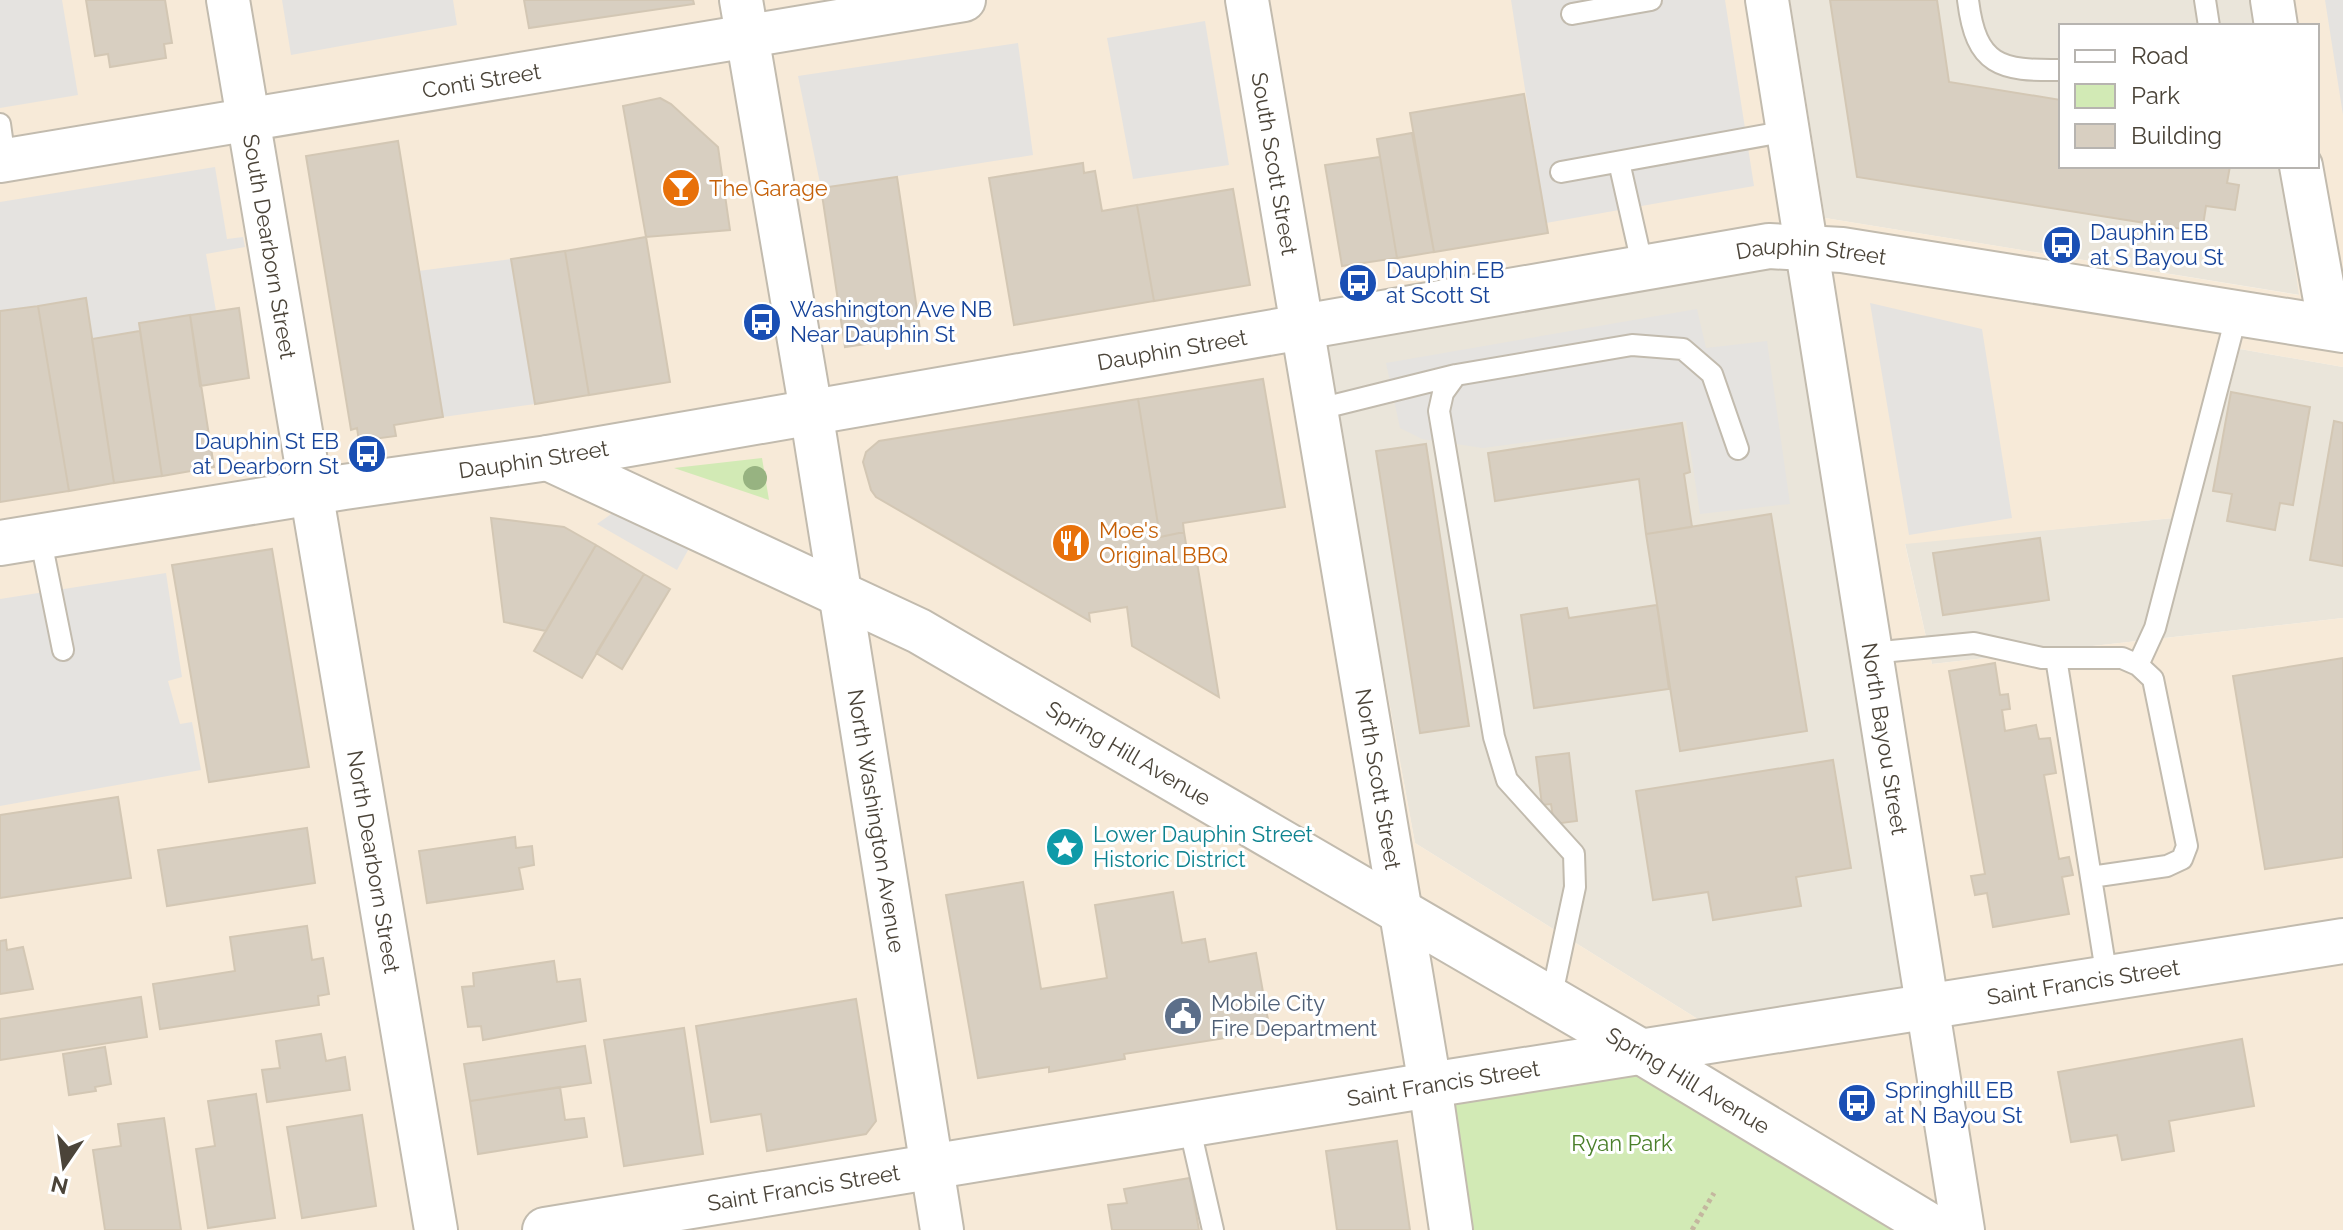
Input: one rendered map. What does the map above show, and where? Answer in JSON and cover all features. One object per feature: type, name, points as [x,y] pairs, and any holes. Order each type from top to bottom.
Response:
[{"type":"street","name":"South Dearborn Street","points":[[228,0],[311,492]]},
{"type":"street","name":"Conti Street","points":[[2,148],[247,119],[744,18],[964,0]]},
{"type":"street","name":"South Scott Street","points":[[1247,0],[1301,327]]},
{"type":"street","name":"North Bayou Street","points":[[1767,0],[1963,1230]]},
{"type":"street","points":[[2272,0],[2276,24]]},
{"type":"street","name":"North Washington Avenue","points":[[744,18],[811,411],[942,1230]]},
{"type":"street","points":[[2301,168],[2337,329]]},
{"type":"street","name":"Dauphin Street","points":[[20,539],[548,458],[1769,246],[1808,247],[2337,329]]},
{"type":"street","name":"North Scott Street","points":[[1301,327],[1430,1085],[1451,1230]]},
{"type":"street","name":"Spring Hill Avenue","points":[[548,458],[919,631],[1640,1051],[1937,1230]]},
{"type":"street","name":"North Dearborn Street","points":[[311,492],[436,1230]]},
{"type":"street","name":"Saint Francis Street","points":[[545,1230],[1640,1051],[2343,941]]},
{"type":"lane","points":[[1572,14],[1651,0]]},
{"type":"lane","points":[[1968,0],[1981,52],[2001,66],[2020,71],[2059,70]]},
{"type":"lane","points":[[2205,0],[2209,24]]},
{"type":"lane","points":[[1561,172],[1788,131]]},
{"type":"lane","points":[[1619,162],[1643,268]]},
{"type":"lane","points":[[2138,665],[2155,628],[2237,313]]},
{"type":"lane","points":[[1315,410],[1456,375],[1632,345],[1683,349],[1712,374],[1738,449]]},
{"type":"lane","points":[[1456,375],[1443,393],[1439,411],[1494,737],[1507,780],[1574,854],[1575,887],[1551,999]]},
{"type":"lane","points":[[20,539],[63,650]]},
{"type":"lane","points":[[1871,653],[1974,643],[2056,658],[2122,658],[2138,665],[2153,679],[2187,846],[2182,859],[2167,866],[2091,877]]},
{"type":"lane","points":[[2056,658],[2107,978]]},
{"type":"lane","points":[[1189,1125],[1213,1230]]},
{"type":"path","points":[[1692,1230],[1714,1193]]},
{"type":"shaded area","points":[[0,0],[1790,0],[1825,218],[2299,295],[2280,168],[2319,168],[2319,24],[2259,24],[2255,0],[2343,0],[2343,367],[2240,349],[2195,516],[1905,544],[1932,664],[2343,618],[2343,1230],[0,1230]],"holes":[[[1792,265],[1905,989],[1701,1021],[1415,843],[1324,345]]]},
{"type":"shaded area","points":[[0,0],[62,0],[78,95],[0,108]]},
{"type":"shaded area","points":[[282,0],[453,0],[457,25],[291,55]]},
{"type":"shaded area","points":[[1511,0],[1725,0],[1754,186],[1546,223]]},
{"type":"shaded area","points":[[1790,0],[2255,0],[2259,24],[2059,24],[2059,168],[2280,168],[2300,295],[1825,218]]},
{"type":"shaded area","points":[[2325,0],[2343,0],[2343,115]]},
{"type":"shaded area","points":[[1205,21],[1229,165],[1133,179],[1107,38]]},
{"type":"shaded area","points":[[1018,43],[1033,155],[821,188],[798,76]]},
{"type":"shaded area","points":[[215,167],[227,239],[243,237],[245,247],[206,254],[216,311],[139,323],[140,331],[92,339],[86,299],[0,311],[0,202]]},
{"type":"shaded area","points":[[511,259],[535,404],[443,417],[418,271]]},
{"type":"shaded area","points":[[1793,264],[1905,989],[1701,1021],[1415,843],[1323,345]]},
{"type":"shaded area","points":[[1870,303],[1982,329],[2012,518],[1909,535]]},
{"type":"shaded area","points":[[1697,309],[1706,348],[1767,341],[1790,504],[1700,514],[1686,421],[1483,448],[1422,439],[1400,428],[1386,363]]},
{"type":"shaded area","points":[[2240,349],[2343,367],[2343,618],[1932,664],[1905,543],[2195,516]]},
{"type":"shaded area","points":[[627,503],[692,543],[677,570],[597,524]]},
{"type":"shaded area","points":[[166,573],[182,677],[168,681],[180,724],[192,722],[201,770],[0,806],[0,599]]},
{"type":"green space","points":[[762,458],[769,500],[674,468]]},
{"type":"green space","name":"Ryan Park","points":[[1640,1051],[1937,1230],[1451,1230],[1430,1085]]},
{"type":"building","points":[[86,0],[165,0],[172,43],[164,44],[166,58],[110,67],[108,54],[95,56]]},
{"type":"building","points":[[524,0],[693,0],[694,4],[529,28]]},
{"type":"building","points":[[1830,0],[1937,0],[1949,82],[2059,100],[2059,168],[2230,168],[2227,183],[2239,185],[2235,210],[2206,206],[2202,232],[1857,177]]},
{"type":"building","points":[[1524,94],[1548,233],[1434,252],[1410,113]]},
{"type":"building","name":"The Garage","points":[[660,98],[671,104],[718,147],[730,230],[646,237],[623,106]]},
{"type":"building","points":[[1412,133],[1434,252],[1397,258],[1377,139]]},
{"type":"building","points":[[398,141],[443,417],[394,425],[396,436],[359,441],[357,428],[351,430],[306,156]]},
{"type":"building","points":[[1380,157],[1397,258],[1342,266],[1325,165]]},
{"type":"building","points":[[1083,163],[1084,173],[1095,171],[1102,211],[1137,205],[1154,301],[1014,325],[989,178]]},
{"type":"building","points":[[897,177],[921,336],[845,347],[821,188]]},
{"type":"building","points":[[1233,189],[1250,285],[1154,301],[1137,205]]},
{"type":"building","points":[[646,237],[670,382],[589,395],[565,251]]},
{"type":"building","points":[[565,251],[589,395],[535,404],[511,259]]},
{"type":"building","points":[[86,298],[114,483],[69,491],[38,306]]},
{"type":"building","points":[[38,306],[69,491],[0,502],[0,311]]},
{"type":"building","points":[[239,308],[249,378],[200,386],[190,315]]},
{"type":"building","points":[[190,315],[214,467],[162,476],[139,323]]},
{"type":"building","points":[[140,331],[162,476],[114,483],[92,339]]},
{"type":"building","points":[[1263,379],[1285,507],[1183,523],[1184,532],[1160,537],[1138,399]]},
{"type":"building","points":[[2231,392],[2310,407],[2293,505],[2280,503],[2275,530],[2227,521],[2232,494],[2213,491]]},
{"type":"building","name":"Moe's Original BBQ","points":[[1138,399],[1160,537],[1184,532],[1187,550],[1195,550],[1219,697],[1132,646],[1127,607],[1089,613],[1090,621],[876,497],[863,462],[866,452],[879,441]]},
{"type":"building","points":[[2334,421],[2343,423],[2343,566],[2310,560]]},
{"type":"building","points":[[1682,423],[1690,472],[1684,474],[1692,527],[1646,534],[1639,479],[1495,501],[1488,453]]},
{"type":"building","points":[[1426,444],[1469,726],[1420,733],[1376,451]]},
{"type":"building","points":[[1771,514],[1807,731],[1680,751],[1646,534]]},
{"type":"building","points":[[491,518],[564,527],[596,545],[546,631],[504,622]]},
{"type":"building","points":[[2040,538],[2049,600],[1943,615],[1933,553]]},
{"type":"building","points":[[596,545],[644,574],[582,678],[534,651]]},
{"type":"building","points":[[272,549],[309,767],[209,782],[172,565]]},
{"type":"building","points":[[644,574],[670,589],[622,669],[596,653]]},
{"type":"building","points":[[1657,605],[1669,689],[1534,708],[1521,615],[1567,608],[1569,618]]},
{"type":"building","points":[[2343,658],[2343,857],[2265,869],[2233,676]]},
{"type":"building","points":[[1995,663],[2000,695],[2008,694],[2010,709],[2002,710],[2005,731],[2036,725],[2039,739],[2050,738],[2056,773],[2044,775],[2059,859],[2069,857],[2073,875],[2062,877],[2069,914],[1993,927],[1987,893],[1975,895],[1971,876],[1985,874],[1949,671]]},
{"type":"building","points":[[1569,753],[1577,821],[1554,824],[1551,804],[1542,805],[1536,757]]},
{"type":"building","points":[[1833,760],[1851,868],[1796,877],[1801,906],[1713,920],[1708,892],[1653,900],[1636,791]]},
{"type":"building","points":[[118,797],[131,878],[0,898],[0,815]]},
{"type":"building","points":[[307,828],[315,883],[167,906],[158,850]]},
{"type":"building","points":[[515,837],[516,848],[532,846],[534,865],[519,868],[523,889],[427,903],[419,851]]},
{"type":"building","points":[[1023,882],[1041,989],[1107,978],[1095,905],[1173,892],[1182,943],[1205,939],[1209,962],[1256,953],[1270,1031],[1124,1054],[1125,1059],[1049,1072],[1049,1067],[978,1078],[946,895]]},
{"type":"building","points":[[307,926],[312,960],[323,958],[329,994],[318,996],[319,1005],[160,1029],[153,984],[235,971],[230,937]]},
{"type":"building","points":[[6,940],[7,950],[23,947],[33,989],[0,994],[0,941]]},
{"type":"building","points":[[554,961],[557,982],[580,979],[586,1021],[483,1040],[481,1026],[468,1027],[462,987],[474,986],[473,973]]},
{"type":"building","points":[[141,997],[147,1037],[0,1060],[0,1019]]},
{"type":"building","points":[[856,999],[876,1121],[866,1134],[767,1151],[761,1114],[711,1122],[696,1026]]},
{"type":"building","points":[[684,1028],[703,1154],[624,1166],[604,1040]]},
{"type":"building","points":[[321,1034],[326,1061],[345,1057],[350,1090],[267,1102],[262,1070],[280,1068],[276,1041]]},
{"type":"building","points":[[2242,1039],[2254,1106],[2169,1121],[2174,1151],[2122,1160],[2117,1135],[2071,1142],[2058,1072]]},
{"type":"building","points":[[585,1046],[591,1083],[470,1101],[464,1064]]},
{"type":"building","points":[[105,1047],[111,1084],[95,1087],[96,1091],[69,1095],[63,1054]]},
{"type":"building","points":[[560,1087],[565,1120],[584,1118],[587,1137],[478,1154],[470,1101]]},
{"type":"building","points":[[256,1094],[275,1218],[208,1228],[196,1149],[215,1146],[208,1101]]},
{"type":"building","points":[[362,1115],[376,1206],[302,1218],[287,1127]]},
{"type":"building","points":[[164,1118],[181,1230],[105,1230],[93,1150],[121,1146],[118,1124]]},
{"type":"building","points":[[1397,1141],[1410,1230],[1337,1230],[1326,1151]]},
{"type":"building","points":[[1190,1178],[1199,1230],[1112,1230],[1108,1205],[1127,1203],[1124,1189]]},
{"type":"place","name":"The Garage","points":[[681,188]]},
{"type":"place","name":"Dauphin EB at S Bayou St","points":[[2062,245]]},
{"type":"place","name":"Dauphin EB at Scott St","points":[[1358,283]]},
{"type":"place","name":"Washington Ave NB Near Dauphin St","points":[[762,322]]},
{"type":"place","name":"Dauphin St EB at Dearborn St","points":[[367,454]]},
{"type":"place","name":"Moe's Original BBQ","points":[[1071,543]]},
{"type":"place","name":"Lower Dauphin Street Historic District","points":[[1065,847]]},
{"type":"place","name":"Mobile City Fire Department","points":[[1183,1016]]},
{"type":"place","name":"Springhill EB at N Bayou St","points":[[1857,1103]]}]
